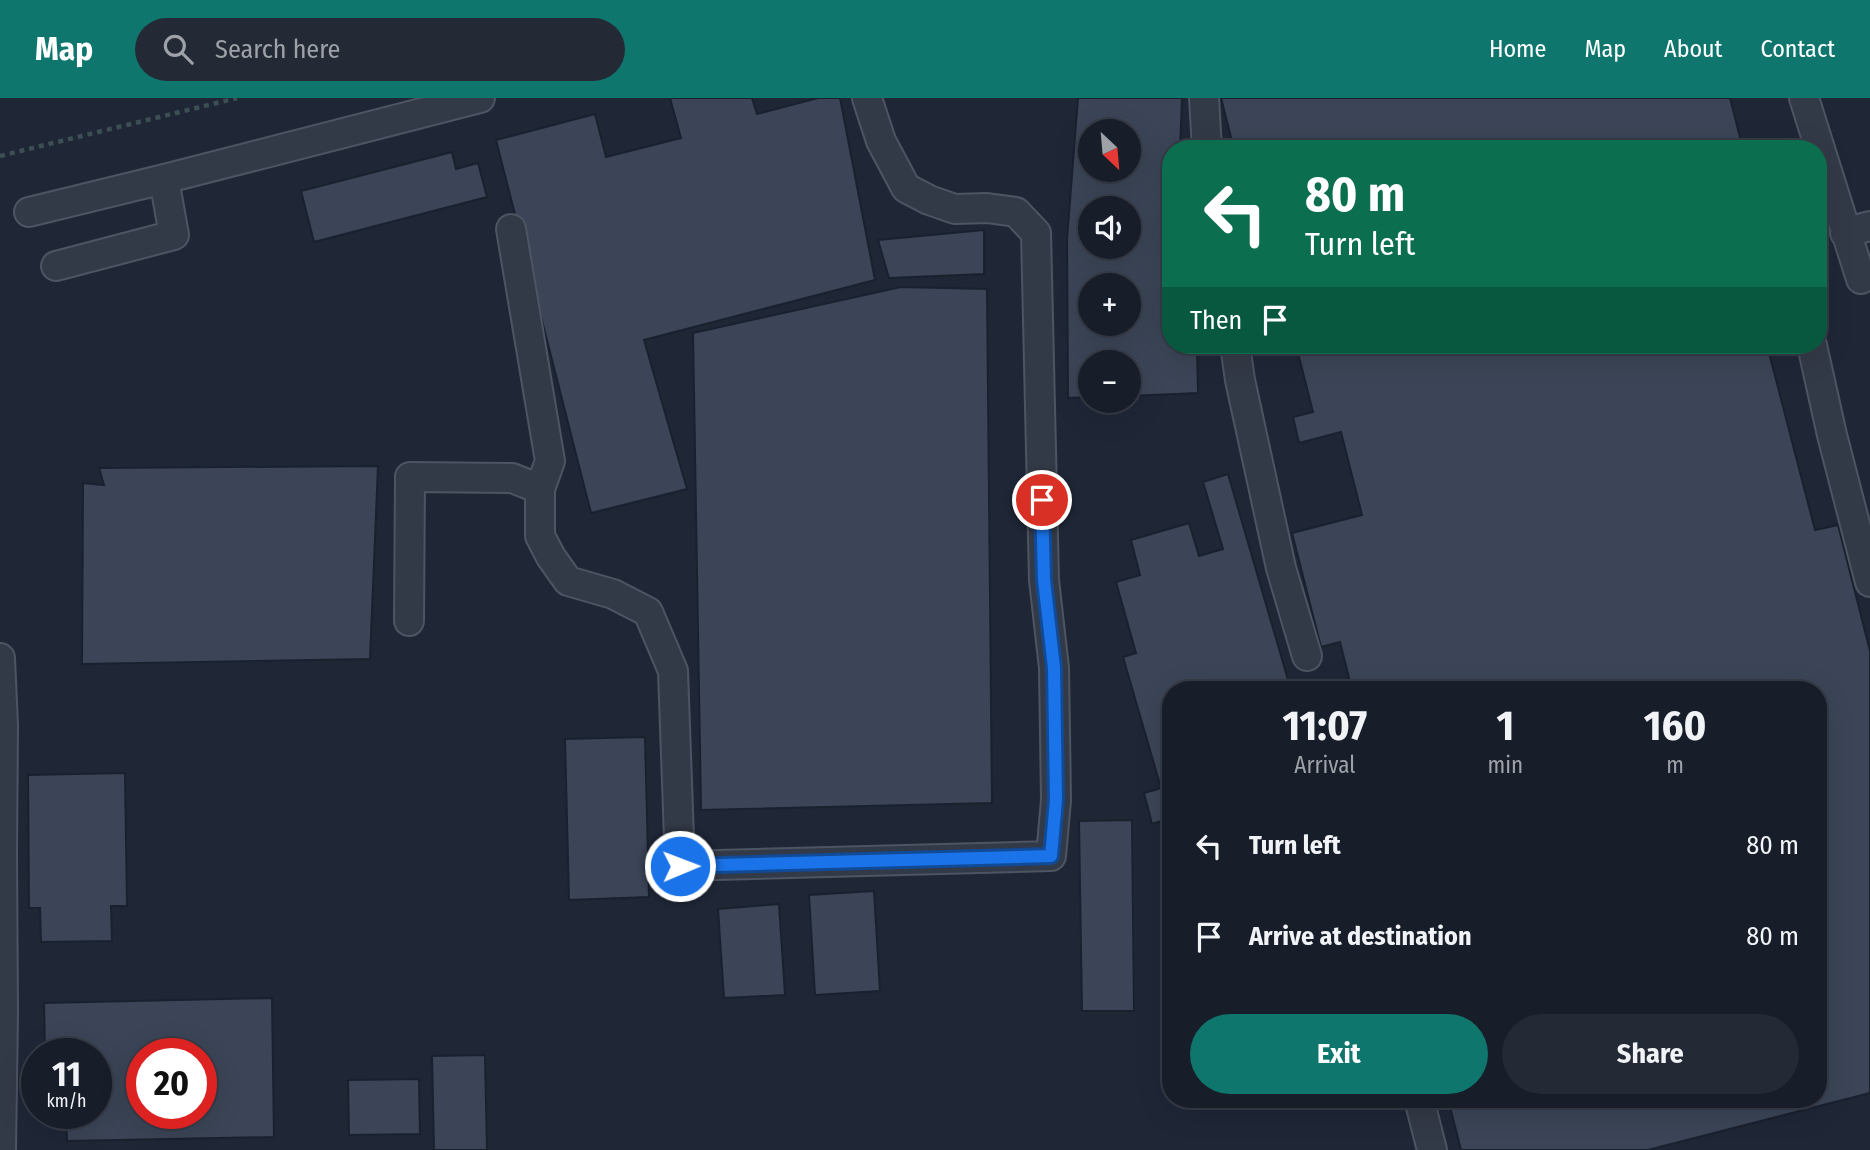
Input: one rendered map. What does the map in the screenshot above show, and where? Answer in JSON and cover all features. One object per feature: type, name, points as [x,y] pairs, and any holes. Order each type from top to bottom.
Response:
[{"type":"street","points":[[29,212],[480,98]]},
{"type":"street","points":[[511,229],[550,461],[540,489],[540,537],[568,581],[613,594],[648,612],[673,671],[680,866],[1051,856],[1056,800],[1054,668],[1044,580],[1036,233],[1016,212],[987,208],[956,209],[929,200],[906,188],[881,141],[867,98]]},
{"type":"street","points":[[1203,98],[1207,140]]},
{"type":"street","points":[[1804,98],[1821,140]]},
{"type":"street","points":[[1827,154],[1858,230],[1861,279]]},
{"type":"street","points":[[55,266],[174,235],[164,179]]},
{"type":"street","points":[[1236,354],[1281,568],[1307,656]]},
{"type":"street","points":[[1814,354],[1870,582]]},
{"type":"street","points":[[409,621],[410,477],[512,478],[540,489]]},
{"type":"street","points":[[0,658],[4,725],[1,1150]]},
{"type":"street","points":[[1421,1108],[1432,1150]]},
{"type":"path","points":[[0,156],[237,98]]},
{"type":"building","points":[[670,98],[752,98],[757,114],[818,98],[840,98],[875,280],[644,340],[687,489],[591,513],[496,140],[595,114],[606,157],[681,138]]},
{"type":"building","points":[[1078,98],[1182,98],[1180,140],[1162,140],[1162,354],[1197,354],[1198,393],[1141,395],[1141,350],[1078,350],[1078,398],[1068,398],[1067,239]]},
{"type":"building","points":[[1221,98],[1730,98],[1741,140],[1232,140]]},
{"type":"building","points":[[452,152],[456,169],[478,163],[487,197],[314,242],[301,191]]},
{"type":"building","points":[[984,230],[984,274],[889,278],[878,240]]},
{"type":"building","points":[[901,287],[987,289],[992,803],[701,810],[693,333]]},
{"type":"building","points":[[1298,354],[1769,354],[1815,530],[1838,525],[1870,651],[1870,1093],[1827,1104],[1827,681],[1350,681],[1340,642],[1321,647],[1292,533],[1362,515],[1341,432],[1299,443],[1293,417],[1313,412]]},
{"type":"building","points":[[378,466],[370,659],[82,664],[83,483],[104,485],[99,468]]},
{"type":"building","points":[[1228,474],[1288,681],[1162,681],[1162,821],[1152,824],[1144,793],[1161,788],[1123,657],[1136,653],[1116,582],[1140,575],[1131,540],[1189,523],[1199,556],[1223,549],[1203,482]]},
{"type":"building","points":[[645,737],[649,897],[569,900],[565,739]]},
{"type":"building","points":[[125,773],[127,906],[111,906],[112,941],[41,942],[40,908],[29,908],[28,775]]},
{"type":"building","points":[[1132,820],[1134,1011],[1082,1011],[1079,821]]},
{"type":"building","points":[[874,891],[880,991],[815,995],[809,895]]},
{"type":"building","points":[[779,904],[785,995],[724,998],[718,909]]},
{"type":"building","points":[[272,998],[274,1137],[67,1141],[67,1129],[112,1129],[112,1038],[45,1038],[44,1003]]},
{"type":"building","points":[[485,1055],[487,1150],[434,1150],[432,1056]]},
{"type":"building","points":[[419,1079],[420,1134],[349,1135],[348,1080]]},
{"type":"building","points":[[1450,1108],[1812,1108],[1648,1150],[1461,1150]]},
{"type":"route","points":[[680,866],[1051,856],[1056,800],[1054,668],[1044,580],[1042,500]]}]
